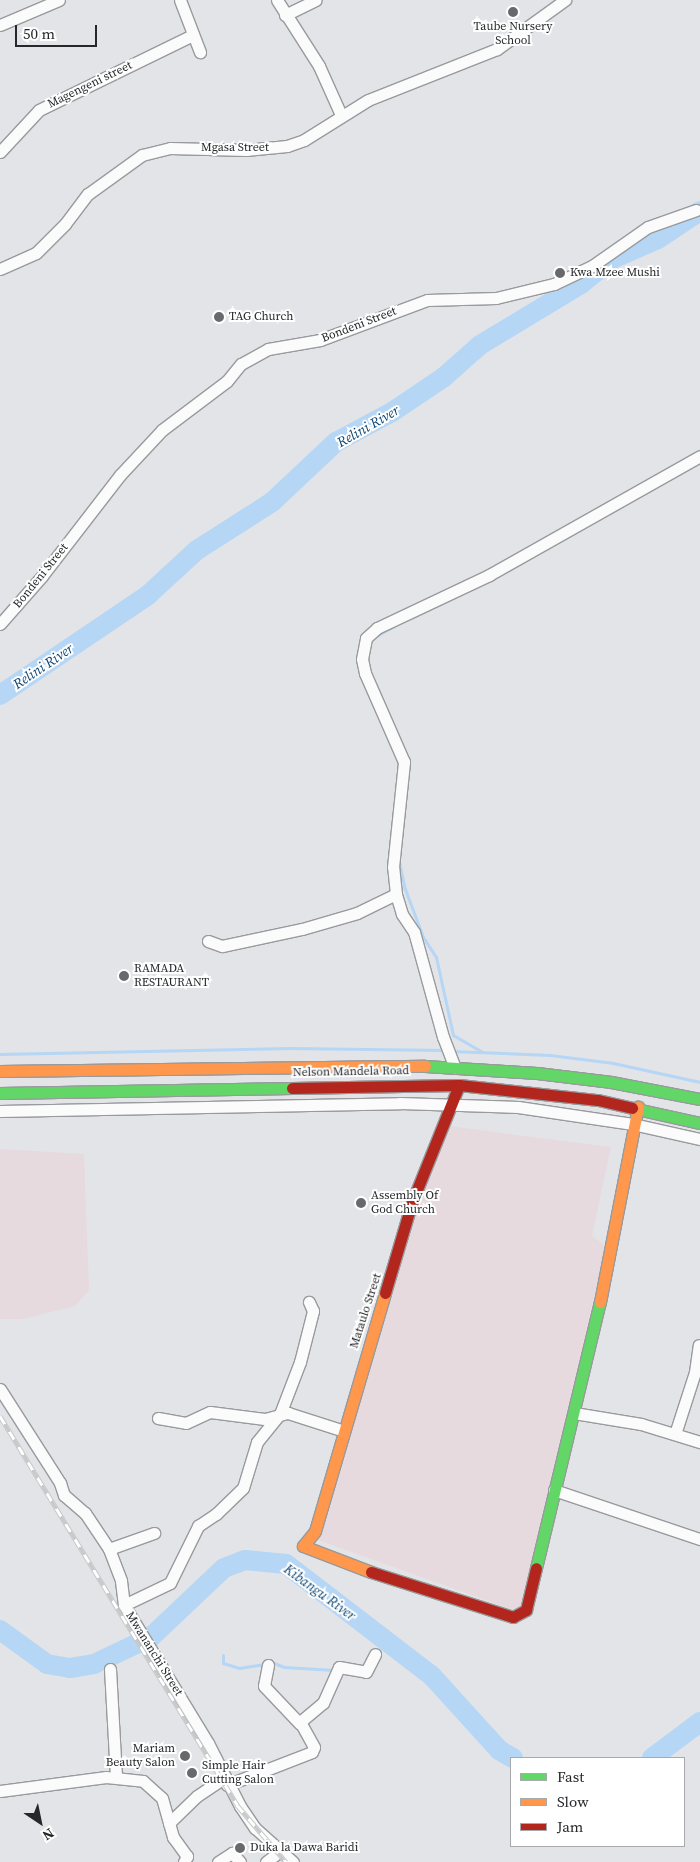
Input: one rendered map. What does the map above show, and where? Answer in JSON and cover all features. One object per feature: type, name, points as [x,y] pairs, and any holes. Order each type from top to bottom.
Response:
[{"type":"main road","name":"Nelson Mandela Road","points":[[0,1071],[404,1065],[602,1081],[700,1099]]},
{"type":"main road","name":"Nelson Mandela Road","points":[[0,1093],[459,1085],[535,1091],[638,1107],[700,1122]]},
{"type":"main road","name":"Mataulo Street","points":[[459,1085],[412,1202],[315,1531],[303,1546],[397,1582],[515,1617],[526,1610],[554,1490]]},
{"type":"main road","points":[[554,1490],[603,1288],[633,1124],[638,1107]]},
{"type":"street","points":[[0,25],[59,0]]},
{"type":"street","points":[[180,0],[200,52]]},
{"type":"street","points":[[278,0],[285,16],[319,66],[341,115]]},
{"type":"street","points":[[285,16],[316,0]]},
{"type":"street","name":"Mgasa Street","points":[[0,270],[36,253],[66,224],[88,194],[142,155],[170,148],[246,150],[287,146],[304,140],[341,115],[368,100],[497,49],[554,4],[566,0]]},
{"type":"street","name":"Magengeni street","points":[[0,152],[39,110],[193,35]]},
{"type":"street","name":"Bondeni Street","points":[[0,624],[42,576],[120,475],[162,430],[227,381],[241,364],[268,349],[320,340],[427,300],[447,297],[496,298],[554,284],[592,266],[648,227],[696,210]]},
{"type":"street","points":[[455,1068],[435,1009],[414,932],[402,914],[396,894],[393,867],[404,762],[365,673],[362,659],[366,638],[378,628],[489,575],[700,456]]},
{"type":"street","points":[[208,941],[222,946],[302,929],[357,913],[396,894]]},
{"type":"street","points":[[0,1111],[305,1104],[518,1107],[633,1124],[700,1139]]},
{"type":"street","points":[[124,1605],[140,1600],[170,1583],[198,1526],[216,1514],[242,1488],[257,1442],[280,1414],[300,1362],[313,1310],[309,1302]]},
{"type":"street","points":[[675,1434],[696,1372],[699,1345]]},
{"type":"street","name":"Mwananchi Street","points":[[0,1388],[60,1482],[64,1495],[85,1513],[109,1549],[121,1581],[124,1605],[208,1743],[225,1781],[255,1828],[279,1852],[293,1862]]},
{"type":"street","points":[[158,1418],[186,1423],[210,1412],[265,1419],[280,1414],[295,1414],[344,1431]]},
{"type":"street","points":[[574,1413],[675,1434],[700,1442]]},
{"type":"street","points":[[554,1490],[700,1539]]},
{"type":"street","points":[[109,1549],[154,1533]]},
{"type":"street","points":[[300,1724],[327,1698],[339,1667],[366,1672],[375,1654]]},
{"type":"street","points":[[169,1823],[197,1796],[225,1781],[312,1752],[314,1747],[300,1724],[264,1686],[268,1665]]},
{"type":"street","points":[[110,1669],[116,1776]]},
{"type":"street","points":[[0,1791],[116,1776],[150,1784],[162,1798],[177,1845],[187,1856],[184,1862]]},
{"type":"street","points":[[266,1862],[279,1852]]},
{"type":"street","points":[[218,1862],[232,1853],[240,1862]]},
{"type":"shaded area","points":[[449,1126],[611,1147],[592,1236],[606,1246],[519,1612],[318,1540],[424,1188]]},
{"type":"shaded area","points":[[0,1149],[84,1154],[89,1290],[75,1306],[23,1319],[0,1319]]},
{"type":"waterway","name":"Relini River","points":[[0,695],[148,595],[197,550],[272,502],[336,442],[392,412],[444,377],[480,345],[581,284],[612,259],[658,239],[700,211]]},
{"type":"waterway","points":[[505,572],[535,555]]},
{"type":"waterway","points":[[411,618],[455,597]]},
{"type":"waterway","points":[[376,636],[394,626]]},
{"type":"waterway","points":[[398,857],[405,889],[423,937],[436,957],[453,1035],[482,1052]]},
{"type":"waterway","points":[[0,1054],[290,1048],[444,1050]]},
{"type":"waterway","points":[[451,1051],[550,1055],[613,1063],[700,1082]]},
{"type":"waterway","name":"Kibangu River","points":[[0,1630],[47,1664],[70,1668],[94,1664],[151,1637],[224,1568],[245,1560],[286,1564],[432,1676],[499,1750],[511,1757]]},
{"type":"waterway","points":[[223,1655],[223,1663],[239,1668],[265,1664]]},
{"type":"waterway","points":[[269,1661],[284,1667],[334,1670]]},
{"type":"waterway","name":"Kibangu River","points":[[653,1757],[700,1722]]},
{"type":"railway","points":[[0,1416],[237,1805],[286,1862]]},
{"type":"traffic: fast","points":[[425,1066],[537,1073],[611,1082],[700,1099]]},
{"type":"traffic: fast","points":[[0,1093],[292,1088]]},
{"type":"traffic: fast","points":[[632,1108],[700,1123]]},
{"type":"traffic: fast","points":[[536,1568],[600,1302]]},
{"type":"traffic: slow","points":[[0,1071],[425,1066]]},
{"type":"traffic: slow","points":[[600,1302],[638,1107]]},
{"type":"traffic: slow","points":[[371,1572],[303,1546],[315,1531],[385,1293]]},
{"type":"traffic: jam","points":[[385,1293],[412,1202],[459,1085]]},
{"type":"traffic: jam","points":[[292,1088],[459,1085],[598,1100],[632,1108]]},
{"type":"traffic: jam","points":[[371,1572],[513,1617],[526,1610],[536,1568]]},
{"type":"place","name":"Taube Nursery School","points":[[513,12]]},
{"type":"place","name":"Kwa Mzee Mushi","points":[[560,273]]},
{"type":"place","name":"TAG Church","points":[[219,317]]},
{"type":"place","name":"RAMADA RESTAURANT","points":[[124,976]]},
{"type":"place","name":"Assembly Of God Church","points":[[361,1203]]},
{"type":"place","name":"Mariam Beauty Salon","points":[[185,1756]]},
{"type":"place","name":"Simple Hair Cutting Salon","points":[[192,1773]]},
{"type":"place","name":"Duka la Dawa Baridi","points":[[240,1848]]}]
